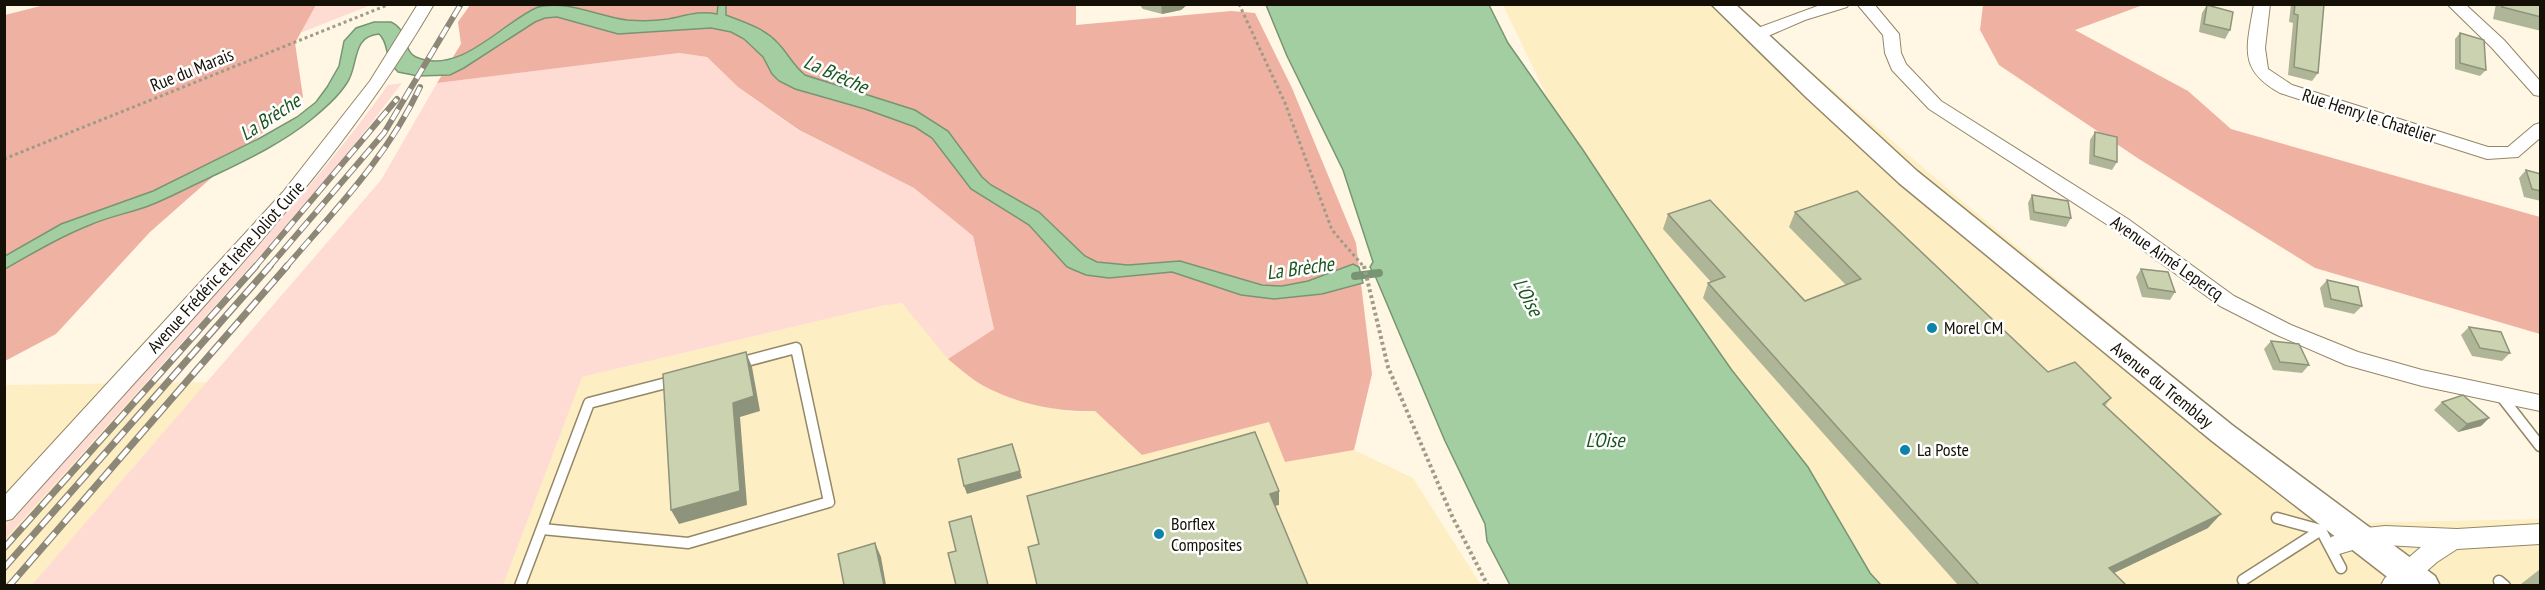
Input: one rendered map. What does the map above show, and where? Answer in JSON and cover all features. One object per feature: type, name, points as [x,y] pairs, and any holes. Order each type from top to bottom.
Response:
[{"type":"main road","name":"Avenue du Tremblay","points":[[1722,4],[1968,235],[2110,363],[2347,543],[2407,578]]},
{"type":"main road","name":"Avenue du Tremblay","points":[[1908,177],[2222,433],[2347,543]]},
{"type":"street","points":[[1754,36],[1789,21],[1841,4]]},
{"type":"street","name":"Avenue Aimé Lepercq","points":[[1865,4],[1891,34],[1893,53],[1898,66],[1935,105],[2121,224],[2227,301],[2284,330],[2354,359],[2396,372],[2541,403]]},
{"type":"street","name":"Rue Henry le Chatelier","points":[[2262,4],[2256,57],[2258,66],[2270,79],[2286,89],[2487,153],[2512,153],[2541,129]]},
{"type":"street","points":[[2455,4],[2498,44],[2541,91]]},
{"type":"street","name":"Avenue Frédéric et Irène Joliot Curie","points":[[4,512],[275,214],[338,137],[380,79],[424,8]]},
{"type":"street","points":[[2347,543],[2541,534]]},
{"type":"street","points":[[2407,578],[2433,550],[2456,539]]},
{"type":"lane","points":[[542,529],[688,543],[829,502],[796,348],[727,366]]},
{"type":"lane","points":[[520,585],[589,403],[681,379]]},
{"type":"lane","points":[[2499,394],[2541,446]]},
{"type":"lane","points":[[2277,518],[2347,543]]},
{"type":"lane","points":[[2243,580],[2347,543]]},
{"type":"path","name":"Rue du Marais","points":[[4,159],[390,4]]},
{"type":"path","points":[[1239,4],[1285,103],[1332,230],[1364,266],[1388,366],[1452,516],[1488,585]]},
{"type":"shaded area","points":[[48,4],[316,5],[295,43],[303,97],[150,232],[56,334],[5,361],[5,15]]},
{"type":"shaded area","points":[[1076,4],[1076,25],[1231,11],[1255,13],[1292,88],[1356,243],[1372,374],[1354,450],[1285,462],[1269,422],[1142,455],[1095,411],[1037,406],[995,392],[982,385],[948,359],[994,329],[973,236],[914,188],[799,130],[738,87],[707,57],[679,53],[437,83],[461,44],[458,22],[470,5]]},
{"type":"shaded area","points":[[316,5],[371,5],[300,33]]},
{"type":"shaded area","points":[[1503,5],[1738,5],[1777,42],[1962,201],[2352,523],[2540,519],[2540,585],[1880,585],[1869,574],[1808,467],[1731,369],[1551,105]]},
{"type":"shaded area","points":[[1983,5],[2143,5],[2075,30],[2188,91],[2231,129],[2540,217],[2540,334],[2315,268],[2139,159],[1999,65],[1980,30]]},
{"type":"shaded area","points":[[679,53],[707,57],[738,87],[798,130],[914,188],[973,236],[994,329],[948,359],[902,303],[881,306],[582,377],[503,585],[31,586],[381,180],[437,83]]},
{"type":"shaded area","points":[[402,83],[348,153],[267,248],[5,539],[5,527],[263,240],[340,148],[388,85]]},
{"type":"shaded area","points":[[902,303],[1070,412],[1095,411],[1142,455],[1269,422],[1285,462],[1354,450],[1413,478],[1481,585],[5,585],[4,385],[582,377],[881,306]]},
{"type":"water","points":[[726,4],[726,15],[772,37],[805,75],[915,110],[948,131],[982,177],[991,185],[1039,212],[1085,256],[1097,262],[1128,265],[1180,261],[1262,285],[1282,286],[1308,281],[1353,264],[1359,267],[1363,283],[1322,294],[1274,299],[1241,295],[1172,272],[1109,278],[1086,275],[1067,267],[1029,225],[971,189],[932,138],[915,127],[865,109],[795,89],[779,81],[772,74],[763,57],[744,39],[731,32],[711,28],[618,34],[557,17],[535,22],[450,75],[418,76],[398,72],[390,62],[385,42],[379,34],[370,36],[360,46],[351,76],[340,93],[312,119],[287,137],[247,160],[171,196],[79,230],[5,269],[5,256],[61,224],[153,191],[297,117],[316,102],[327,87],[339,66],[344,41],[356,28],[374,22],[391,22],[401,30],[412,54],[433,61],[449,59],[465,53],[538,7],[549,5],[571,7],[616,18],[647,21],[698,13],[717,14],[718,5]]},
{"type":"water","name":"L’Oise","points":[[1266,5],[1489,5],[1508,43],[1583,150],[1669,280],[1731,369],[1808,467],[1870,573],[1881,585],[1510,585],[1487,541],[1485,524],[1445,441],[1370,267],[1373,262],[1343,170],[1287,56]]},
{"type":"building","points":[[2295,4],[2324,4],[2318,73],[2294,67],[2298,15],[2294,14]]},
{"type":"building","points":[[2503,4],[2541,4],[2541,17],[2502,7]]},
{"type":"building","points":[[2207,5],[2233,12],[2230,30],[2204,24]]},
{"type":"building","points":[[2460,33],[2484,40],[2486,70],[2460,63]]},
{"type":"building","points":[[2095,132],[2117,137],[2117,162],[2094,156]]},
{"type":"building","points":[[2526,170],[2541,174],[2541,191],[2532,189]]},
{"type":"building","points":[[1857,191],[2048,372],[2075,362],[2111,398],[2103,404],[2221,514],[2109,568],[2126,585],[1979,585],[1708,283],[1725,277],[1668,214],[1710,200],[1805,301],[1861,279],[1795,212]]},
{"type":"building","points":[[2032,195],[2068,201],[2071,218],[2034,212]]},
{"type":"building","points":[[2141,269],[2168,272],[2175,292],[2148,288]]},
{"type":"building","points":[[2327,280],[2358,287],[2362,306],[2331,299]]},
{"type":"building","points":[[2469,327],[2501,332],[2510,353],[2480,348]]},
{"type":"building","points":[[2271,341],[2299,344],[2309,365],[2280,362]]},
{"type":"building","points":[[746,352],[754,396],[733,403],[740,491],[671,510],[663,374]]},
{"type":"building","points":[[2463,395],[2489,418],[2467,424],[2442,402]]},
{"type":"building","name":"Borflex Composites","points":[[1255,432],[1279,491],[1270,494],[1308,585],[1037,585],[1028,547],[1039,544],[1027,496]]},
{"type":"building","points":[[1012,444],[1020,471],[964,486],[958,459]]},
{"type":"building","points":[[971,516],[988,585],[956,585],[948,553],[956,551],[949,522]]},
{"type":"building","points":[[875,543],[884,585],[844,585],[838,554]]},
{"type":"waterway","name":"La Brèche","points":[[1355,276],[1379,273]]},
{"type":"railway","points":[[269,267],[384,133],[461,4]]},
{"type":"railway","points":[[286,267],[359,182],[392,136],[420,87]]},
{"type":"railway","points":[[255,267],[397,99]]},
{"type":"railway","points":[[4,548],[256,266]]},
{"type":"railway","points":[[4,568],[270,266]]},
{"type":"railway","points":[[9,586],[287,266]]},
{"type":"place","name":"Morel CM","points":[[1932,328]]},
{"type":"place","name":"La Poste","points":[[1905,450]]},
{"type":"place","name":"Borflex Composites","points":[[1159,534]]},
{"type":"water label","name":"L'Oise","points":[[1528,297]]}]
